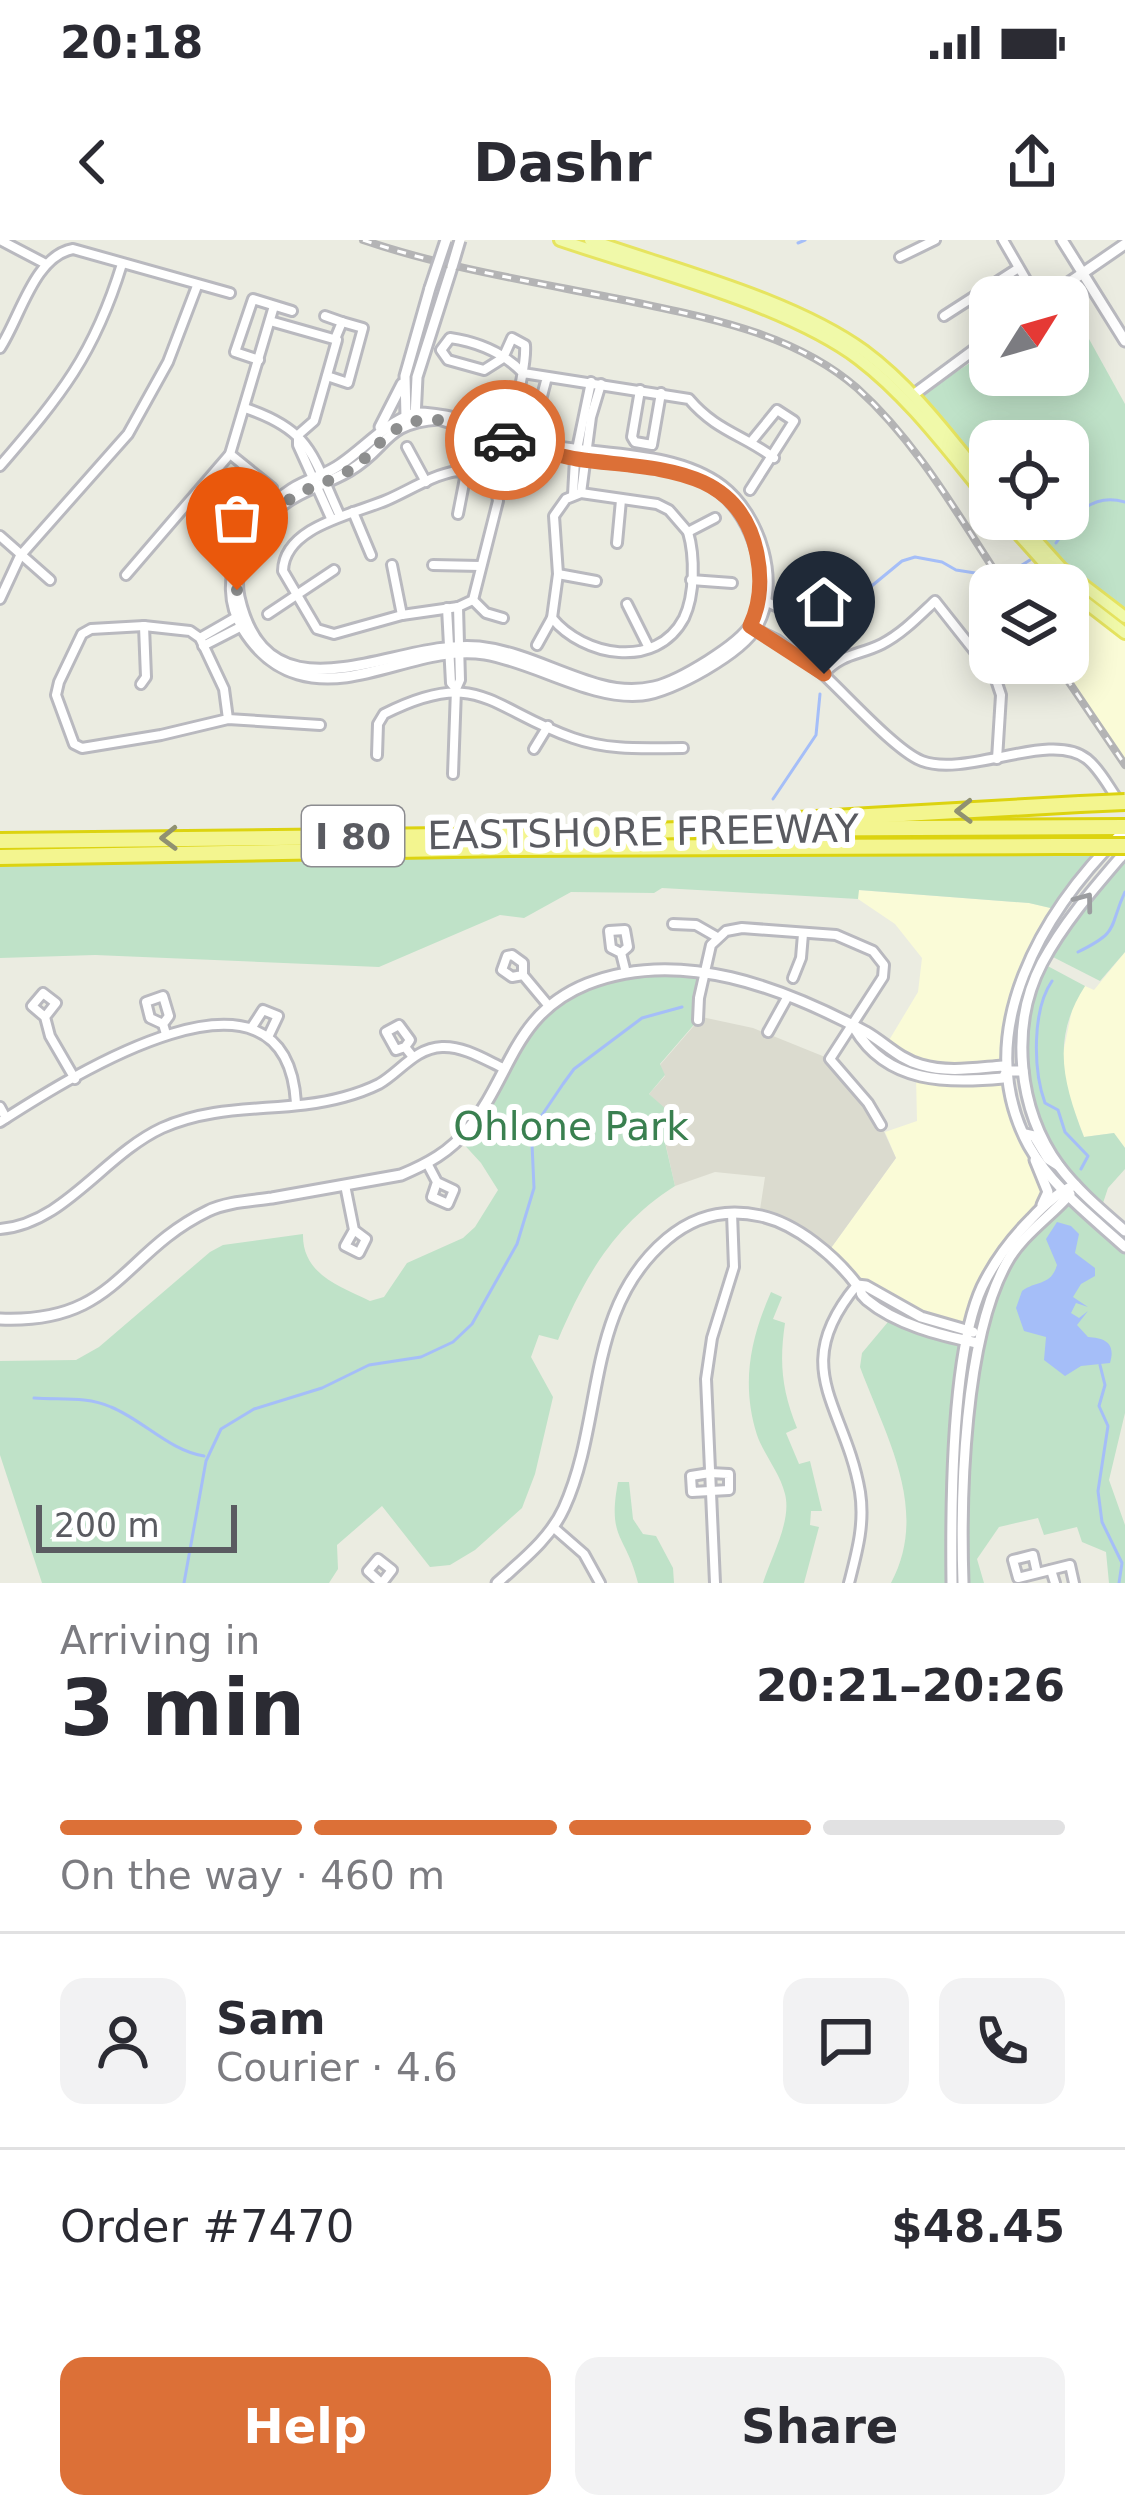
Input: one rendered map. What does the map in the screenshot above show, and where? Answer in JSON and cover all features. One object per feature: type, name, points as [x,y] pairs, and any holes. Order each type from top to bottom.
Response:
[{"type":"highway","points":[[706,829],[883,813],[1125,805]]},
{"type":"highway","name":"EASTSHORE FREEWAY","points":[[0,841],[706,829],[1125,828]]},
{"type":"highway","name":"EASTSHORE FREEWAY","points":[[0,857],[510,848],[1125,849]]},
{"type":"main road","points":[[560,240],[734,299],[842,346],[906,402],[969,476]]},
{"type":"main road","points":[[590,240],[830,329],[865,352],[913,395],[969,462]]},
{"type":"main road","points":[[1024,540],[1045,564]]},
{"type":"main road","points":[[1036,540],[1061,568],[1125,617]]},
{"type":"main road","points":[[1089,605],[1125,633]]},
{"type":"street","points":[[411,419],[411,378],[430,288],[446,240]]},
{"type":"street","points":[[319,480],[377,433],[411,378],[460,240]]},
{"type":"street","points":[[900,257],[935,240]]},
{"type":"street","points":[[1003,240],[1022,276]]},
{"type":"street","points":[[1062,240],[1125,340]]},
{"type":"street","points":[[2,241],[46,264]]},
{"type":"street","points":[[1077,276],[1125,244]]},
{"type":"street","points":[[1,345],[46,264],[58,252],[73,249],[230,292]]},
{"type":"street","points":[[0,466],[66,389],[105,320],[122,264]]},
{"type":"street","points":[[944,316],[1017,269]]},
{"type":"street","points":[[0,599],[20,556],[128,434],[168,362],[197,286]]},
{"type":"street","points":[[259,360],[236,352],[253,299],[292,311]]},
{"type":"street","points":[[126,574],[230,454],[274,306]]},
{"type":"street","points":[[325,316],[363,328],[348,383],[327,376]]},
{"type":"street","points":[[270,321],[335,339]]},
{"type":"street","points":[[298,435],[314,421],[342,322]]},
{"type":"street","points":[[547,377],[536,419],[530,422],[517,411],[523,373],[525,345],[512,338],[503,358],[484,370],[448,359],[441,350],[450,338],[457,338],[503,358],[510,359],[523,373],[689,400],[704,417],[774,458]]},
{"type":"street","points":[[913,395],[969,354]]},
{"type":"street","points":[[411,378],[421,397],[440,413],[581,454],[682,466],[726,489],[742,506],[761,546],[765,601],[753,628],[741,644],[677,685],[638,696],[594,690],[534,666],[455,649],[325,678],[282,668],[263,655],[231,590],[234,563],[246,535],[291,489],[349,471],[411,419],[440,419],[581,454],[680,472],[722,493],[738,510],[756,548],[760,582],[753,628]]},
{"type":"street","points":[[537,645],[552,618],[558,574],[554,516],[577,494],[596,383]]},
{"type":"street","points":[[640,390],[632,437],[634,442],[652,445],[661,392]]},
{"type":"street","points":[[244,408],[273,417],[298,435],[335,516]]},
{"type":"street","points":[[750,490],[794,425],[777,410],[751,442]]},
{"type":"street","points":[[377,433],[440,413]]},
{"type":"street","points":[[407,447],[426,482]]},
{"type":"street","points":[[230,454],[272,488]]},
{"type":"street","points":[[496,484],[498,501],[473,600],[325,634],[317,629],[284,571],[289,551],[335,516],[444,473],[466,473],[496,484],[505,479],[510,462]]},
{"type":"street","points":[[458,514],[466,473]]},
{"type":"street","points":[[552,618],[563,631],[598,650],[622,653],[648,646],[673,631],[683,618],[691,580],[688,532],[670,510],[657,504],[577,494]]},
{"type":"street","points":[[616,544],[621,500]]},
{"type":"street","points":[[353,512],[371,555]]},
{"type":"street","points":[[688,532],[715,518]]},
{"type":"street","points":[[0,536],[50,580]]},
{"type":"street","points":[[392,565],[402,615]]},
{"type":"street","points":[[433,566],[480,566]]},
{"type":"street","points":[[268,614],[334,570]]},
{"type":"street","points":[[765,601],[786,611],[805,592],[842,572]]},
{"type":"street","points":[[558,574],[596,581]]},
{"type":"street","points":[[691,580],[732,583]]},
{"type":"street","points":[[473,600],[486,613],[503,618]]},
{"type":"street","points":[[824,674],[838,658],[892,638],[935,601],[995,677],[1001,695],[997,759]]},
{"type":"street","points":[[627,604],[648,646]]},
{"type":"street","points":[[453,774],[456,689],[451,683],[458,607]]},
{"type":"street","points":[[447,608],[455,649]]},
{"type":"street","points":[[201,642],[242,620]]},
{"type":"street","points":[[141,684],[146,677],[144,626]]},
{"type":"street","points":[[228,719],[224,689],[201,642],[190,631],[144,626],[91,628],[82,634],[58,682],[56,695],[74,744],[82,748],[228,719],[320,725]]},
{"type":"street","points":[[753,628],[824,674],[914,759],[936,766],[1074,751],[1094,766],[1125,805]]},
{"type":"street","points":[[377,755],[378,724],[384,713],[456,689],[496,700],[610,749],[683,748]]},
{"type":"street","points":[[534,749],[548,726]]},
{"type":"street","points":[[952,1583],[957,1433],[981,1290],[1002,1250],[1048,1192],[1008,1071],[1009,1029],[1026,966],[1092,862],[1125,828]]},
{"type":"street","points":[[1125,849],[1085,898],[1035,978],[1024,1028],[1023,1071],[1041,1138],[1075,1185],[1125,1231]]},
{"type":"street","points":[[673,924],[696,925],[717,937],[742,928],[844,937],[881,960],[883,977],[830,1059],[881,1125]]},
{"type":"street","points":[[793,978],[801,958],[802,934]]},
{"type":"street","points":[[698,1020],[705,972],[717,937]]},
{"type":"street","points":[[621,953],[626,973]]},
{"type":"street","points":[[0,1319],[37,1321],[71,1312],[117,1284],[178,1227],[213,1208],[401,1175],[428,1163],[467,1131],[524,1031],[548,1005],[587,984],[626,973],[705,972],[788,996],[922,1066],[957,1070],[1003,1066],[1008,1071],[1023,1071]]},
{"type":"street","points":[[523,975],[548,1005]]},
{"type":"street","points":[[768,1031],[788,996]]},
{"type":"street","points":[[252,1027],[263,1010],[278,1016],[269,1035]]},
{"type":"street","points":[[46,1017],[50,1036],[75,1079]]},
{"type":"street","points":[[0,1107],[3,1119],[165,1029],[232,1023],[269,1035],[291,1068],[296,1103]]},
{"type":"street","points":[[405,1047],[413,1058]]},
{"type":"street","points":[[0,1229],[30,1224],[53,1212],[116,1154],[163,1127],[221,1108],[341,1098],[379,1084],[434,1048],[452,1048],[502,1068]]},
{"type":"street","points":[[1027,1139],[1034,1136],[1048,1159],[1059,1166]]},
{"type":"street","points":[[1027,1139],[1066,1193],[1125,1247]]},
{"type":"street","points":[[428,1163],[437,1182]]},
{"type":"street","points":[[345,1185],[354,1230]]},
{"type":"street","points":[[963,1583],[972,1337],[1010,1257],[1075,1185]]},
{"type":"street","points":[[1035,1214],[1066,1193]]},
{"type":"street","points":[[497,1583],[553,1527],[573,1487],[604,1338],[621,1295],[647,1259],[679,1229],[732,1213],[773,1220],[801,1233],[857,1285],[863,1297],[893,1316],[972,1337]]},
{"type":"street","points":[[715,1583],[706,1369],[734,1267],[732,1213]]},
{"type":"street","points":[[849,1583],[862,1534],[861,1495],[849,1447],[825,1386],[821,1354],[833,1316],[857,1285]]},
{"type":"street","points":[[692,1474],[710,1474],[728,1474],[728,1492],[692,1492],[692,1474]]},
{"type":"street","points":[[553,1527],[584,1554],[600,1583]]},
{"type":"street","points":[[1037,1573],[1070,1565],[1074,1583]]},
{"type":"street","points":[[1051,1570],[1055,1583]]},
{"type":"shaded area","points":[[1089,605],[1125,633],[1125,765],[1070,684],[1089,684]]},
{"type":"shaded area","points":[[858,890],[1029,903],[1059,910],[1017,987],[1009,1065],[942,1069],[885,1047],[918,992],[922,958],[895,924],[858,899]]},
{"type":"shaded area","points":[[1125,952],[1125,1148],[1114,1133],[1084,1137],[1065,1086],[1062,1058],[1073,1005],[1085,986],[1094,990]]},
{"type":"shaded area","points":[[697,1016],[753,1028],[830,1059],[881,1125],[896,1158],[826,1255],[811,1241],[759,1216],[765,1177],[715,1172],[675,1186],[664,1137],[676,1122],[649,1094],[665,1076],[660,1065],[698,1021]]},
{"type":"shaded area","points":[[916,1076],[1010,1077],[1013,1100],[1040,1172],[1045,1200],[1002,1250],[967,1331],[920,1317],[826,1255],[896,1158],[885,1132],[917,1121]]},
{"type":"green space","points":[[1089,339],[1125,404],[1125,621],[1089,593],[1089,564],[1051,564],[1029,540],[1089,540],[1089,420],[969,420],[969,469],[916,398],[969,364],[969,396],[1089,396]]},
{"type":"green space","points":[[1107,846],[1059,910],[1029,903],[859,890],[858,899],[662,888],[654,893],[571,892],[524,918],[500,915],[379,967],[95,955],[0,958],[0,857]]},
{"type":"green space","points":[[1125,858],[1125,952],[1100,981],[1047,954]]},
{"type":"green space","points":[[1042,963],[1085,986],[1074,1005],[1064,1043],[1066,1079],[1084,1137],[1114,1133],[1125,1148],[1125,1169],[1108,1188],[1101,1209],[1059,1166],[1030,1110],[1024,1028]]},
{"type":"green space","name":"Ohlone Park","points":[[705,972],[698,1020],[660,1064],[665,1075],[649,1094],[676,1118],[664,1138],[675,1186],[635,1217],[604,1253],[558,1340],[539,1335],[531,1357],[553,1397],[522,1508],[475,1550],[450,1565],[430,1567],[382,1506],[337,1545],[338,1569],[329,1583],[42,1583],[0,1455],[0,1361],[76,1360],[99,1347],[223,1245],[303,1234],[309,1259],[324,1277],[370,1301],[384,1297],[407,1263],[463,1238],[475,1227],[498,1190],[459,1139],[514,1046],[567,993],[626,973]]},
{"type":"green space","points":[[1069,1196],[1125,1247],[1125,1413],[1109,1480],[1125,1525],[1125,1583],[1109,1583],[1106,1552],[1082,1542],[1077,1527],[1044,1535],[1038,1518],[999,1527],[977,1559],[984,1583],[963,1583],[961,1538],[977,1343],[1010,1257]]},
{"type":"green space","points":[[771,1292],[782,1297],[773,1319],[785,1323],[783,1377],[797,1428],[786,1433],[799,1464],[810,1461],[822,1511],[811,1511],[810,1525],[819,1527],[804,1583],[763,1583],[786,1505],[780,1479],[757,1435],[749,1398],[753,1345]]},
{"type":"green space","points":[[893,1316],[966,1341],[952,1583],[891,1583],[902,1556],[905,1501],[892,1447],[860,1367],[862,1353]]},
{"type":"green space","points":[[618,1482],[629,1482],[633,1519],[643,1534],[656,1536],[673,1568],[674,1583],[638,1583],[616,1527]]},
{"type":"water","points":[[1057,1222],[1079,1234],[1075,1253],[1095,1268],[1095,1276],[1081,1284],[1073,1297],[1088,1307],[1076,1303],[1071,1313],[1079,1318],[1088,1311],[1077,1325],[1088,1337],[1108,1343],[1111,1351],[1110,1363],[1081,1366],[1065,1376],[1044,1360],[1046,1337],[1024,1331],[1016,1308],[1022,1291],[1054,1272],[1057,1265],[1046,1239]]},
{"type":"waterway","points":[[798,243],[805,240]]},
{"type":"waterway","points":[[1056,543],[1093,503],[1125,502]]},
{"type":"waterway","points":[[802,645],[816,623],[851,603],[902,561],[915,557],[969,572]]},
{"type":"waterway","points":[[1024,564],[1030,560]]},
{"type":"waterway","points":[[773,799],[816,735],[820,694]]},
{"type":"waterway","points":[[1078,952],[1107,933],[1125,892]]},
{"type":"waterway","points":[[1052,981],[1038,1024],[1038,1074],[1045,1103],[1058,1110],[1065,1132],[1088,1156],[1081,1169]]},
{"type":"waterway","points":[[184,1583],[206,1461],[221,1429],[254,1409],[322,1388],[369,1365],[421,1357],[453,1342],[472,1324],[517,1244],[534,1188],[532,1144],[538,1121],[563,1084],[574,1069],[642,1018],[682,1007]]},
{"type":"waterway","points":[[1100,1365],[1105,1385],[1099,1406],[1108,1426],[1098,1491],[1102,1522],[1122,1563],[1119,1583]]},
{"type":"waterway","points":[[34,1398],[102,1404],[180,1448],[204,1456]]},
{"type":"railway","points":[[363,240],[461,267],[719,321],[806,354],[832,369],[879,409],[936,482],[990,564]]},
{"type":"railway","points":[[1070,684],[1125,765]]},
{"type":"way so far","points":[[237,590],[239,565],[251,538],[274,512],[294,496],[349,471],[392,431],[415,421],[440,419],[505,440]]},
{"type":"route","points":[[505,440],[575,458],[680,472],[722,493],[738,510],[756,548],[759,600],[750,626],[824,674]]}]
